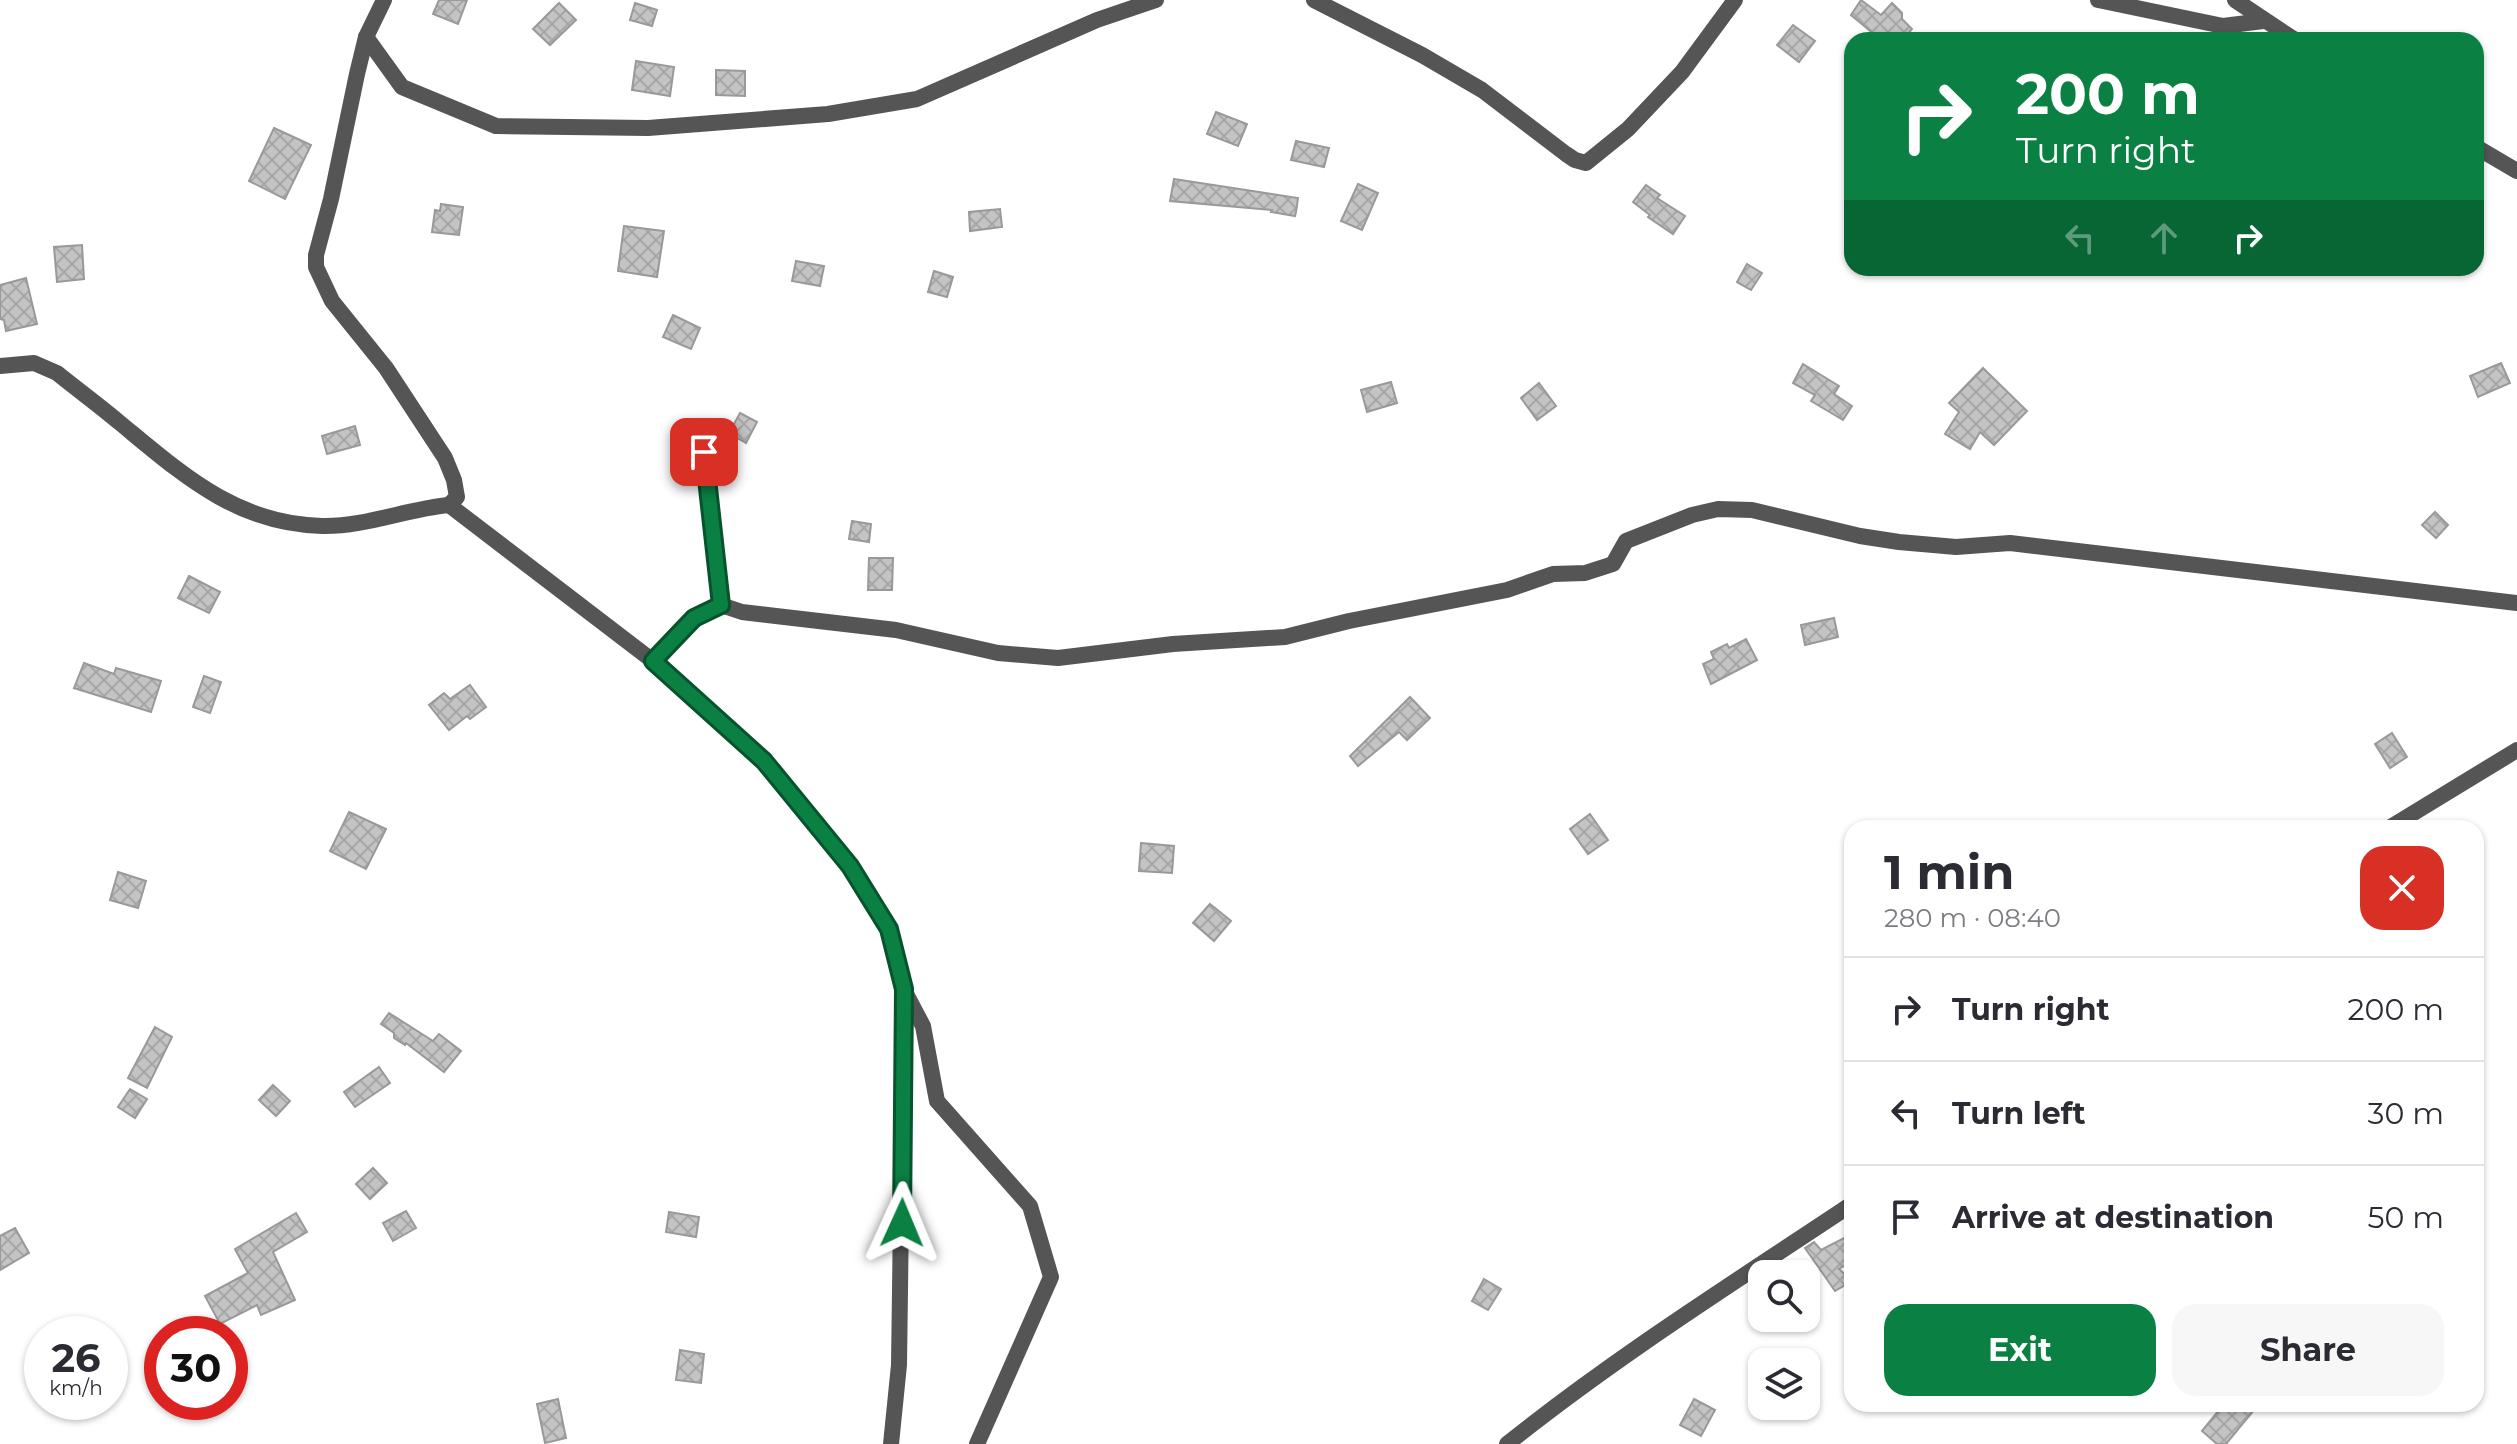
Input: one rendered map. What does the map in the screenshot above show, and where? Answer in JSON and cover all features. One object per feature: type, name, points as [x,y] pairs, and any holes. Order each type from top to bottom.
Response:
[{"type":"street","points":[[0,366],[34,363],[57,373],[183,476],[217,498],[281,521],[321,527],[355,525],[417,508],[449,505],[457,497],[445,458],[386,368],[332,301],[316,267],[316,255],[366,37],[384,0]]},
{"type":"street","points":[[366,37],[402,87],[496,126],[648,128],[828,114],[917,99],[1097,20],[1156,0]]},
{"type":"street","points":[[1314,0],[1422,55],[1482,90],[1566,154],[1586,163],[1628,129],[1682,72],[1735,0]]},
{"type":"street","points":[[2098,0],[2223,26],[2263,21]]},
{"type":"street","points":[[2235,0],[2282,32]]},
{"type":"street","points":[[2484,152],[2517,171]]},
{"type":"street","points":[[704,452],[721,605]]},
{"type":"street","points":[[449,505],[653,661],[764,761],[850,866],[889,929],[904,989],[923,1026],[937,1101],[1030,1206],[1051,1277],[977,1444]]},
{"type":"street","points":[[653,661],[694,618],[721,605],[742,612],[896,630],[998,653],[1058,658],[1173,644],[1285,637],[1363,618],[1507,590],[1553,574],[1585,573],[1613,564],[1626,541],[1692,515],[1718,509],[1752,510],[1860,536],[1899,542],[1956,547],[2010,543],[2517,603]]},
{"type":"street","points":[[2402,820],[2517,750]]},
{"type":"street","points":[[891,1444],[899,1365],[904,989]]},
{"type":"street","points":[[1507,1444],[1548,1411],[1710,1296],[1844,1209]]},
{"type":"building","points":[[439,0],[467,0],[458,24],[433,14]]},
{"type":"building","points":[[1861,0],[1881,15],[1892,3],[1912,29],[1909,32],[1871,32],[1851,15]]},
{"type":"building","points":[[559,3],[576,20],[550,45],[533,29]]},
{"type":"building","points":[[635,3],[657,10],[652,26],[630,20]]},
{"type":"building","points":[[1793,25],[1815,41],[1799,62],[1777,45]]},
{"type":"building","points":[[636,61],[674,67],[670,96],[632,90]]},
{"type":"building","points":[[716,70],[745,71],[745,96],[716,95]]},
{"type":"building","points":[[1216,112],[1247,124],[1238,146],[1207,134]]},
{"type":"building","points":[[274,128],[311,145],[285,199],[249,181]]},
{"type":"building","points":[[1296,141],[1329,148],[1324,167],[1291,160]]},
{"type":"building","points":[[1174,179],[1298,198],[1295,216],[1272,210],[1170,201]]},
{"type":"building","points":[[1358,184],[1378,193],[1362,230],[1341,221]]},
{"type":"building","points":[[1646,185],[1660,195],[1657,198],[1685,216],[1673,234],[1633,202]]},
{"type":"building","points":[[441,204],[463,207],[459,235],[432,232],[435,210],[440,211]]},
{"type":"building","points":[[1000,209],[1002,227],[970,231],[969,212]]},
{"type":"building","points":[[624,226],[664,231],[657,277],[618,271]]},
{"type":"building","points":[[82,245],[84,279],[57,282],[54,247]]},
{"type":"building","points":[[796,261],[824,266],[820,286],[792,281]]},
{"type":"building","points":[[1747,264],[1762,273],[1751,290],[1737,282]]},
{"type":"building","points":[[934,271],[953,277],[947,297],[928,292]]},
{"type":"building","points":[[26,278],[37,324],[6,331],[4,320],[0,319],[0,285]]},
{"type":"building","points":[[673,315],[700,328],[691,349],[663,337]]},
{"type":"building","points":[[2501,363],[2510,383],[2478,397],[2470,376]]},
{"type":"building","points":[[1803,364],[1839,386],[1834,394],[1852,406],[1843,420],[1811,401],[1815,395],[1793,383]]},
{"type":"building","points":[[1983,368],[2027,411],[1994,445],[1980,432],[1970,449],[1945,434],[1959,412],[1949,403]]},
{"type":"building","points":[[1391,382],[1397,403],[1367,412],[1361,390]]},
{"type":"building","points":[[1539,383],[1556,406],[1537,420],[1521,398]]},
{"type":"building","points":[[740,413],[757,422],[746,443],[729,433]]},
{"type":"building","points":[[355,426],[360,445],[327,454],[322,436]]},
{"type":"building","points":[[2435,512],[2448,525],[2436,538],[2422,525]]},
{"type":"building","points":[[852,521],[871,524],[869,542],[849,539]]},
{"type":"building","points":[[869,558],[893,558],[892,590],[868,590]]},
{"type":"building","points":[[189,576],[220,592],[209,613],[178,598]]},
{"type":"building","points":[[1834,618],[1838,637],[1805,645],[1801,625]]},
{"type":"building","points":[[1746,639],[1757,660],[1711,684],[1703,664],[1714,659],[1711,652],[1727,644],[1729,648]]},
{"type":"building","points":[[84,663],[114,674],[116,668],[161,681],[151,712],[74,688]]},
{"type":"building","points":[[204,676],[221,682],[210,713],[193,707]]},
{"type":"building","points":[[470,685],[486,707],[449,730],[429,705],[444,693],[450,699]]},
{"type":"building","points":[[1410,697],[1430,718],[1407,740],[1399,732],[1358,766],[1350,756]]},
{"type":"building","points":[[2392,733],[2407,757],[2390,768],[2375,744]]},
{"type":"building","points":[[349,812],[386,829],[366,869],[330,851]]},
{"type":"building","points":[[1590,814],[1608,840],[1588,854],[1570,829]]},
{"type":"building","points":[[1141,843],[1174,846],[1172,873],[1139,871]]},
{"type":"building","points":[[118,872],[146,881],[138,908],[110,900]]},
{"type":"building","points":[[1210,904],[1231,921],[1214,941],[1193,923]]},
{"type":"building","points":[[389,1013],[433,1041],[439,1034],[461,1051],[444,1072],[406,1043],[394,1038],[394,1033],[381,1024]]},
{"type":"building","points":[[155,1027],[172,1037],[147,1088],[128,1078]]},
{"type":"building","points":[[379,1067],[390,1083],[355,1107],[344,1092]]},
{"type":"building","points":[[273,1085],[290,1101],[276,1116],[259,1100]]},
{"type":"building","points":[[130,1089],[147,1099],[135,1118],[118,1107]]},
{"type":"building","points":[[373,1168],[387,1183],[370,1199],[356,1184]]},
{"type":"building","points":[[406,1211],[416,1228],[393,1241],[383,1223]]},
{"type":"building","points":[[669,1212],[699,1217],[696,1237],[666,1232]]},
{"type":"building","points":[[296,1213],[307,1232],[273,1252],[295,1300],[261,1315],[257,1305],[236,1316],[216,1316],[205,1296],[248,1273],[235,1249]]},
{"type":"building","points":[[15,1228],[29,1253],[0,1270],[0,1236]]},
{"type":"building","points":[[1844,1238],[1844,1266],[1839,1269],[1844,1274],[1844,1286],[1835,1291],[1820,1270],[1820,1260],[1813,1260],[1805,1248],[1814,1242],[1821,1250]]},
{"type":"building","points":[[1484,1279],[1501,1289],[1488,1310],[1472,1301]]},
{"type":"building","points":[[680,1350],[704,1354],[701,1383],[676,1380]]},
{"type":"building","points":[[558,1399],[566,1438],[545,1443],[537,1404]]},
{"type":"building","points":[[1694,1399],[1715,1410],[1701,1436],[1680,1425]]},
{"type":"building","points":[[2217,1412],[2252,1412],[2226,1444],[2217,1444],[2202,1431]]},
{"type":"route","points":[[704,452],[721,605],[694,618],[680,629],[653,661],[764,761],[850,866],[889,929],[904,989],[902,1223]]}]
